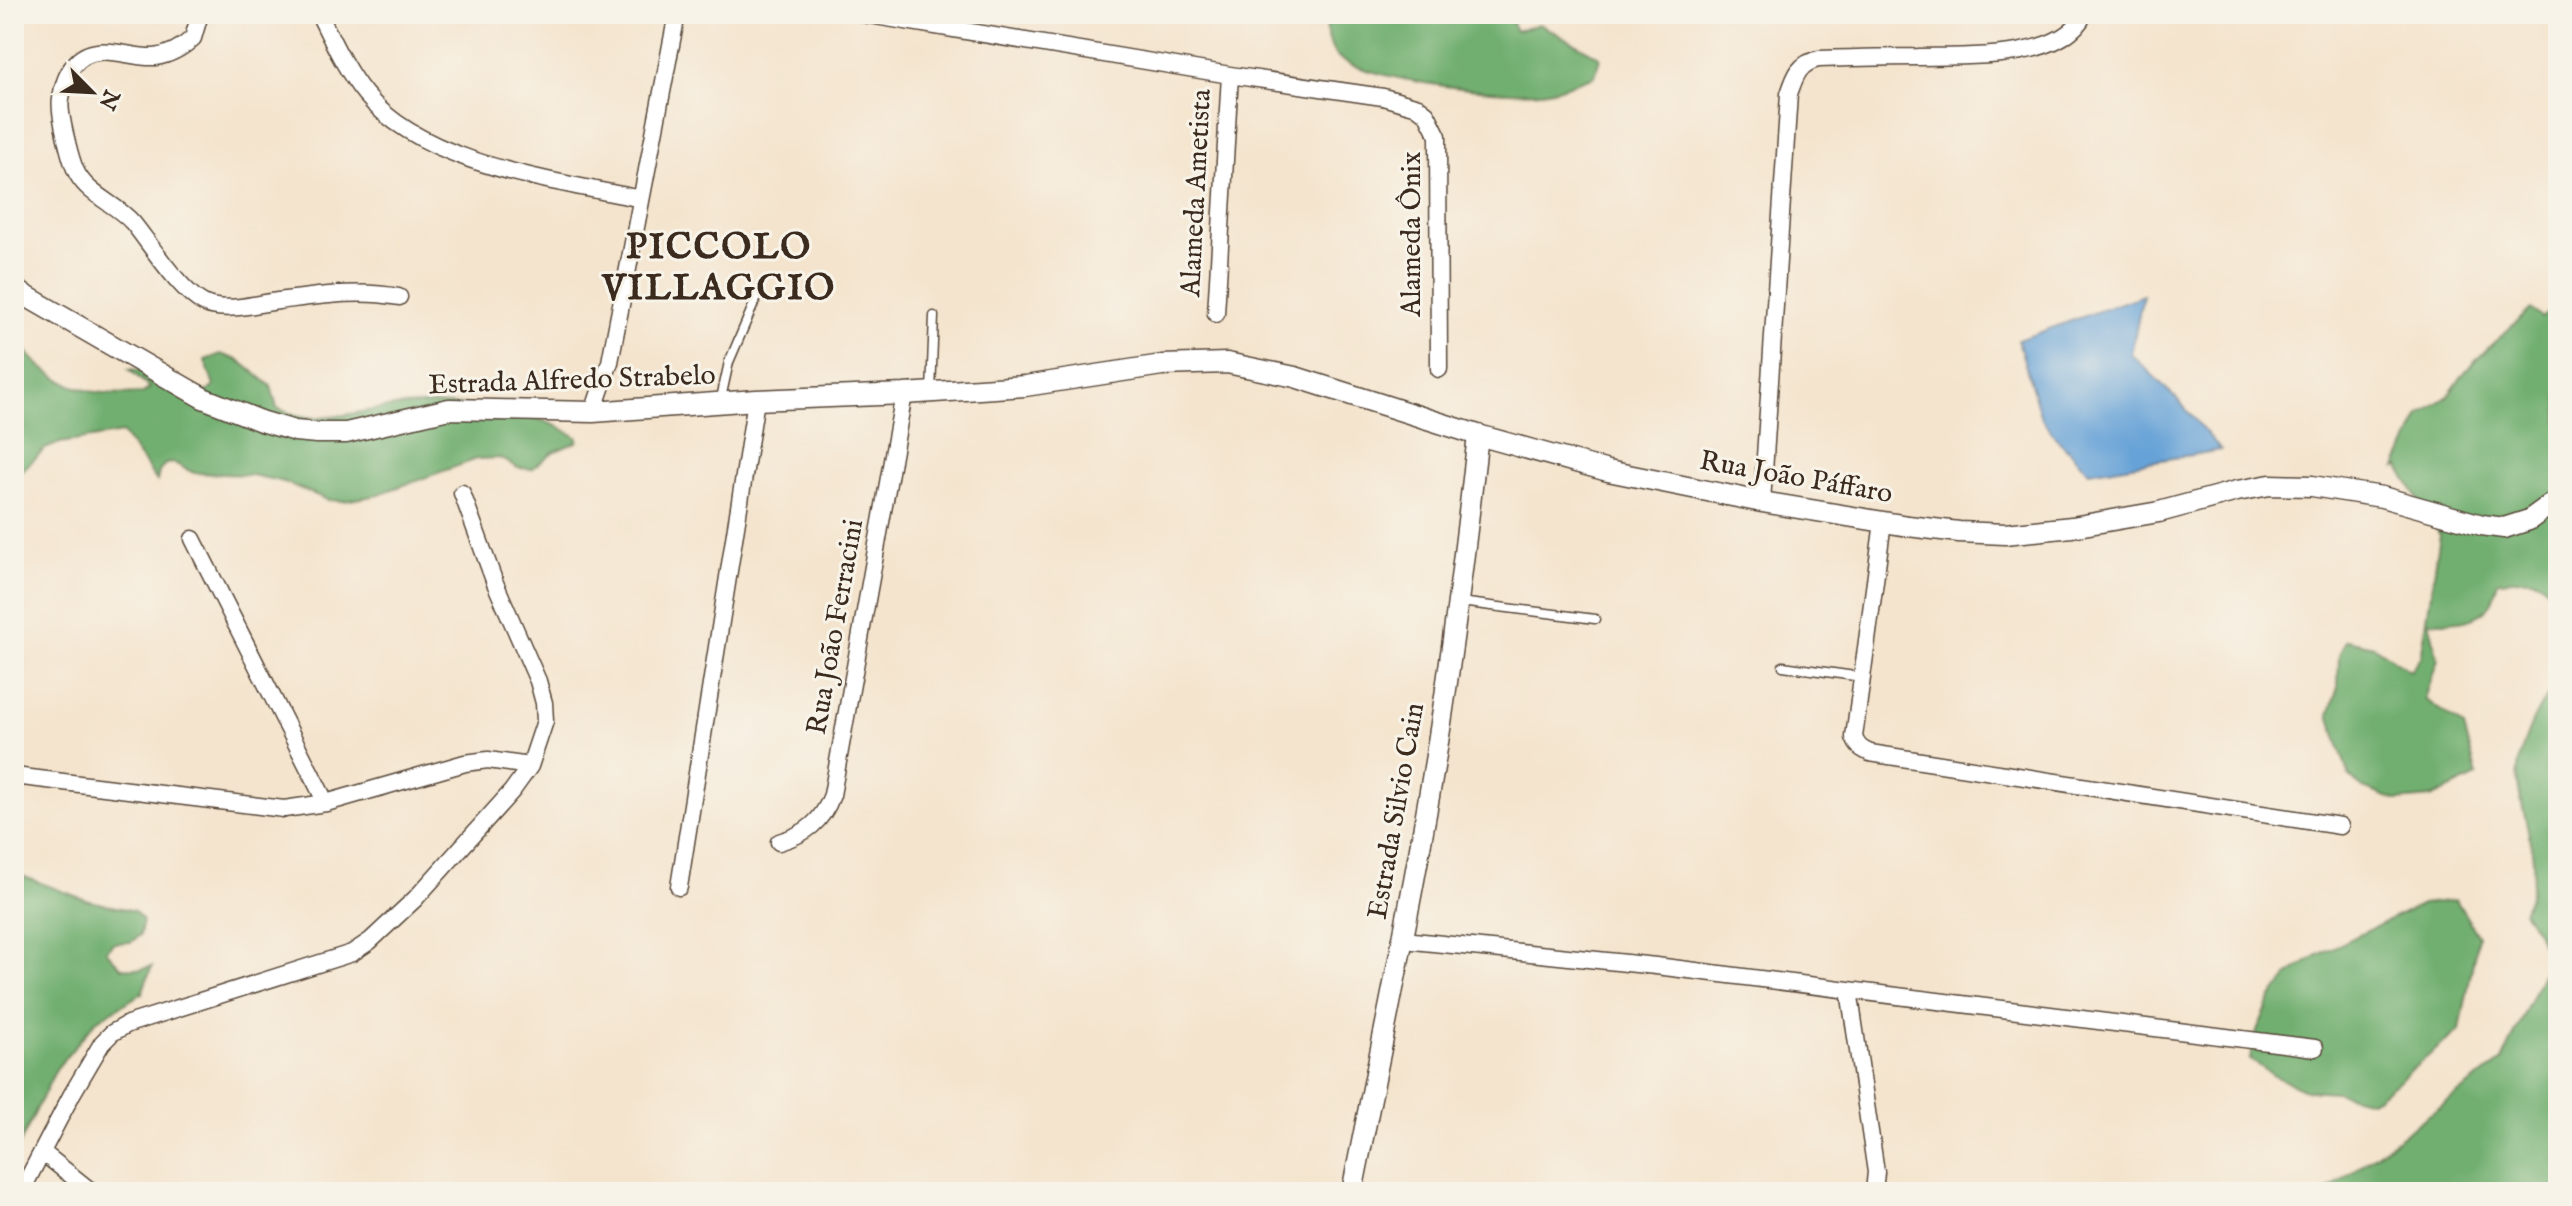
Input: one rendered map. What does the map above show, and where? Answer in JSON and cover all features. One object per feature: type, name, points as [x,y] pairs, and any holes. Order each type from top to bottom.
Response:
[{"type":"street","points":[[200,14],[193,38],[170,54],[154,57],[102,51],[88,54],[75,64],[60,101],[77,175],[91,190],[128,217],[185,290],[199,302],[214,307],[236,307],[326,295],[375,292],[399,297]]},
{"type":"street","points":[[319,14],[364,93],[384,112],[421,137],[466,159],[641,199]]},
{"type":"street","points":[[593,412],[610,362],[677,14]]},
{"type":"street","points":[[863,14],[1230,75]]},
{"type":"street","points":[[1762,502],[1789,94],[1798,70],[1807,62],[1819,59],[2008,54],[2059,38],[2072,29],[2084,14]]},
{"type":"street","name":"Alameda Ônix","points":[[1230,75],[1383,97],[1418,107],[1427,114],[1438,136],[1439,369]]},
{"type":"street","name":"Alameda Ametista","points":[[1216,314],[1230,75]]},
{"type":"street","name":"Estrada Alfredo Strabelo","points":[[14,289],[203,398],[230,411],[295,431],[346,433],[449,409],[593,412],[1025,386]]},
{"type":"street","name":"Rua João Páffaro","points":[[1025,386],[1162,365],[1227,363],[1295,377],[1478,435],[1608,471],[1762,502],[1959,532],[2005,534],[2037,531],[2159,512],[2270,485],[2312,486],[2382,497],[2482,525],[2504,528],[2529,520],[2558,499]]},
{"type":"street","name":"Rua João Ferracini","points":[[779,842],[812,828],[825,812],[832,795],[904,394]]},
{"type":"street","points":[[679,887],[756,400]]},
{"type":"street","name":"Estrada Silvio Cain","points":[[1352,1192],[1404,940],[1459,602],[1478,435]]},
{"type":"street","points":[[21,1192],[88,1065],[112,1033],[128,1024],[352,953],[370,941],[415,899],[512,791],[530,766],[545,721],[544,703],[538,681],[495,583],[462,493]]},
{"type":"street","points":[[1883,522],[1854,737],[1856,744],[1870,753],[2340,826]]},
{"type":"street","points":[[193,539],[326,803]]},
{"type":"street","points":[[14,776],[284,809],[326,803],[465,763],[488,760],[530,766]]},
{"type":"street","points":[[1404,940],[1656,966],[2315,1048]]},
{"type":"street","points":[[1849,990],[1876,1172],[1874,1192]]},
{"type":"street","points":[[42,1152],[92,1192]]},
{"type":"lane","points":[[720,404],[729,362],[759,292]]},
{"type":"lane","points":[[931,392],[934,316]]},
{"type":"lane","points":[[1459,602],[1595,619]]},
{"type":"lane","points":[[1783,666],[1863,677]]},
{"type":"green space","points":[[1325,14],[1508,14],[1516,31],[1540,24],[1600,57],[1595,76],[1547,91],[1503,92],[1437,85],[1374,72],[1336,55],[1329,41]]},
{"type":"green space","points":[[2558,305],[2558,610],[2542,583],[2521,579],[2498,581],[2491,603],[2477,615],[2453,622],[2429,621],[2438,659],[2425,699],[2464,727],[2477,776],[2431,798],[2397,801],[2363,788],[2349,776],[2329,715],[2338,687],[2339,655],[2346,640],[2374,646],[2410,671],[2421,658],[2440,535],[2399,467],[2396,468],[2420,415],[2448,396],[2465,372],[2531,309],[2541,318]]},
{"type":"green space","points":[[14,333],[30,356],[49,373],[86,390],[113,394],[143,393],[150,388],[129,369],[149,371],[207,392],[214,386],[205,360],[221,354],[240,361],[271,386],[277,408],[291,414],[318,418],[386,408],[459,405],[536,418],[578,438],[577,442],[553,452],[532,469],[518,468],[500,458],[477,459],[373,496],[344,501],[328,500],[284,482],[252,475],[194,473],[174,463],[165,464],[157,481],[122,433],[60,443],[45,449],[14,478]]},
{"type":"green space","points":[[2558,685],[2558,1192],[2325,1192],[2502,1061],[2548,962],[2537,931],[2523,912],[2533,878],[2533,863],[2517,774],[2528,731],[2542,703]]},
{"type":"green space","points":[[14,873],[86,900],[134,911],[143,920],[140,935],[131,942],[113,943],[106,951],[122,968],[152,966],[142,993],[96,1021],[56,1069],[14,1156]]},
{"type":"green space","points":[[2456,900],[2478,936],[2460,1030],[2377,1098],[2370,1101],[2336,1092],[2305,1090],[2274,1076],[2250,1059],[2257,1030],[2271,999],[2289,975],[2316,956],[2422,904]]},
{"type":"water","points":[[2143,295],[2131,354],[2179,401],[2221,450],[2089,472],[2041,418],[2018,340]]},
{"type":"district","name":"PICCOLO VILLAGGIO","points":[[719,268]]}]
